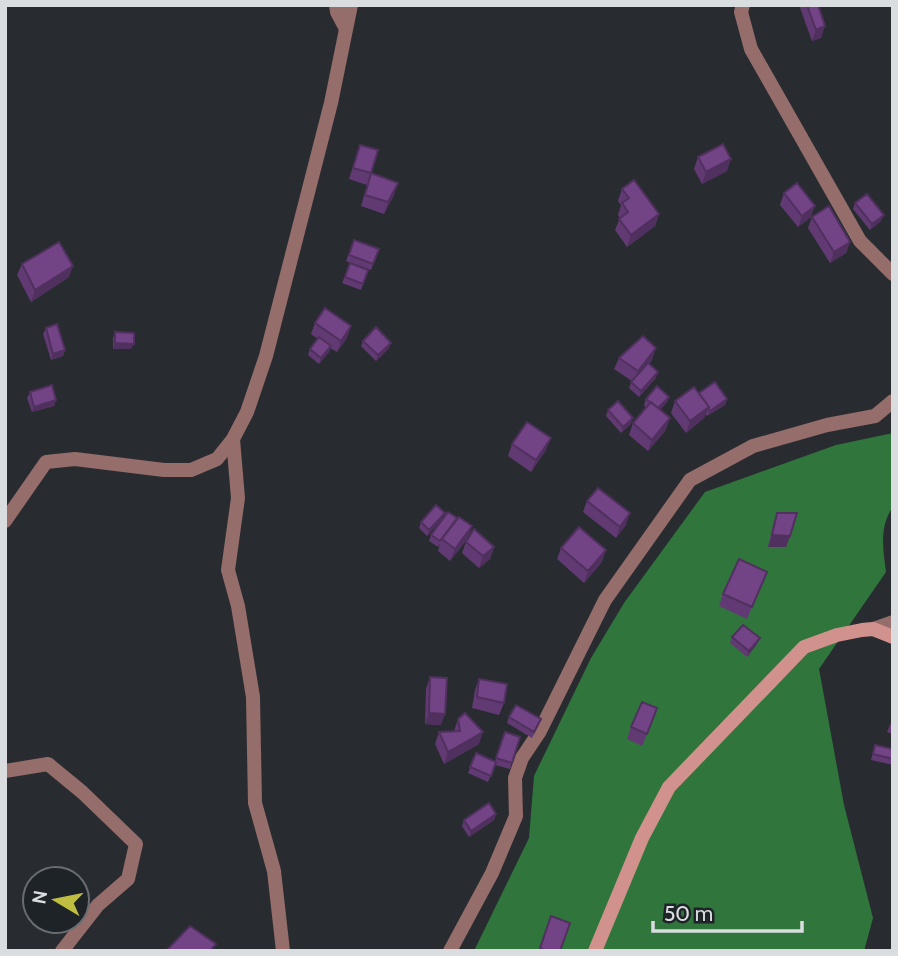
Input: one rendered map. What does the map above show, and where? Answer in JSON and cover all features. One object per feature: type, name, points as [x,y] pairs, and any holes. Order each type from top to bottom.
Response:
[{"type":"main road","points":[[595,951],[642,838],[669,787],[804,648],[837,635],[873,629],[893,637]]},
{"type":"street","points":[[336,5],[346,29]]},
{"type":"street","points":[[5,521],[46,462],[75,459],[164,470],[191,470],[217,459],[233,439],[247,412],[266,356],[331,103],[351,5]]},
{"type":"street","points":[[743,5],[741,12],[751,49],[860,241],[893,274]]},
{"type":"street","points":[[450,951],[492,873],[516,816],[515,778],[522,758],[540,732],[605,600],[690,480],[753,446],[827,425],[875,416],[893,401]]},
{"type":"street","points":[[233,439],[238,498],[228,570],[239,606],[253,697],[256,803],[274,871],[283,951]]},
{"type":"street","points":[[873,629],[893,622]]},
{"type":"street","points":[[5,771],[48,764],[82,792],[136,844],[128,879],[98,905],[62,951]]},
{"type":"green space","points":[[893,433],[893,507],[883,538],[886,572],[819,669],[844,805],[873,918],[864,951],[474,951],[529,838],[534,776],[591,658],[624,603],[705,492],[836,445]]},
{"type":"building","points":[[807,5],[818,5],[825,26],[816,30]]},
{"type":"building","points":[[723,144],[731,159],[706,172],[698,157]]},
{"type":"building","points":[[360,145],[378,150],[371,173],[353,168]]},
{"type":"building","points":[[371,173],[398,183],[388,202],[365,195]]},
{"type":"building","points":[[634,180],[659,214],[631,235],[619,219],[628,212],[622,203],[629,198],[622,189]]},
{"type":"building","points":[[797,183],[815,206],[802,216],[784,193]]},
{"type":"building","points":[[867,194],[884,215],[872,224],[855,203]]},
{"type":"building","points":[[829,206],[850,242],[834,252],[812,217]]},
{"type":"building","points":[[354,240],[379,249],[373,264],[349,255]]},
{"type":"building","points":[[59,242],[73,266],[35,290],[22,264]]},
{"type":"building","points":[[350,263],[368,270],[363,284],[345,277]]},
{"type":"building","points":[[325,308],[351,326],[341,341],[315,323]]},
{"type":"building","points":[[57,324],[65,350],[53,354],[46,328]]},
{"type":"building","points":[[376,327],[391,343],[378,355],[363,341]]},
{"type":"building","points":[[115,332],[134,333],[134,344],[115,343]]},
{"type":"building","points":[[643,336],[656,348],[638,371],[619,358]]},
{"type":"building","points":[[319,337],[331,346],[321,358],[310,349]]},
{"type":"building","points":[[648,363],[658,372],[641,391],[631,382]]},
{"type":"building","points":[[715,382],[727,399],[710,411],[699,393]]},
{"type":"building","points":[[52,385],[56,400],[34,407],[30,392]]},
{"type":"building","points":[[657,386],[669,397],[658,408],[646,399]]},
{"type":"building","points":[[694,387],[709,407],[690,421],[675,401]]},
{"type":"building","points":[[618,401],[633,418],[623,427],[608,410]]},
{"type":"building","points":[[651,402],[670,418],[652,440],[633,423]]},
{"type":"building","points":[[527,422],[551,438],[536,460],[512,444]]},
{"type":"building","points":[[598,488],[630,513],[620,527],[587,501]]},
{"type":"building","points":[[436,505],[445,513],[429,530],[421,522]]},
{"type":"building","points":[[448,512],[457,518],[440,541],[431,535]]},
{"type":"building","points":[[777,513],[797,513],[790,536],[772,535]]},
{"type":"building","points":[[459,517],[472,526],[455,549],[442,539]]},
{"type":"building","points":[[579,527],[606,550],[588,571],[561,548]]},
{"type":"building","points":[[474,529],[494,547],[483,556],[466,542]]},
{"type":"building","points":[[739,559],[767,572],[752,607],[723,594]]},
{"type":"building","points":[[743,625],[760,638],[749,651],[732,637]]},
{"type":"building","points":[[430,677],[447,678],[445,714],[429,713]]},
{"type":"building","points":[[479,679],[507,684],[504,703],[477,697]]},
{"type":"building","points":[[642,702],[657,708],[647,734],[631,727]]},
{"type":"building","points":[[516,705],[541,719],[534,732],[509,717]]},
{"type":"building","points":[[465,713],[483,732],[448,752],[439,732],[460,731],[458,719]]},
{"type":"building","points":[[505,732],[520,737],[512,763],[496,758]]},
{"type":"building","points":[[875,745],[893,749],[893,759],[873,754]]},
{"type":"building","points":[[476,753],[496,762],[491,776],[470,767]]},
{"type":"building","points":[[489,803],[496,814],[471,831],[464,820]]},
{"type":"building","points":[[551,916],[570,923],[560,951],[540,948]]},
{"type":"building","points":[[190,926],[216,944],[210,951],[166,951]]}]
